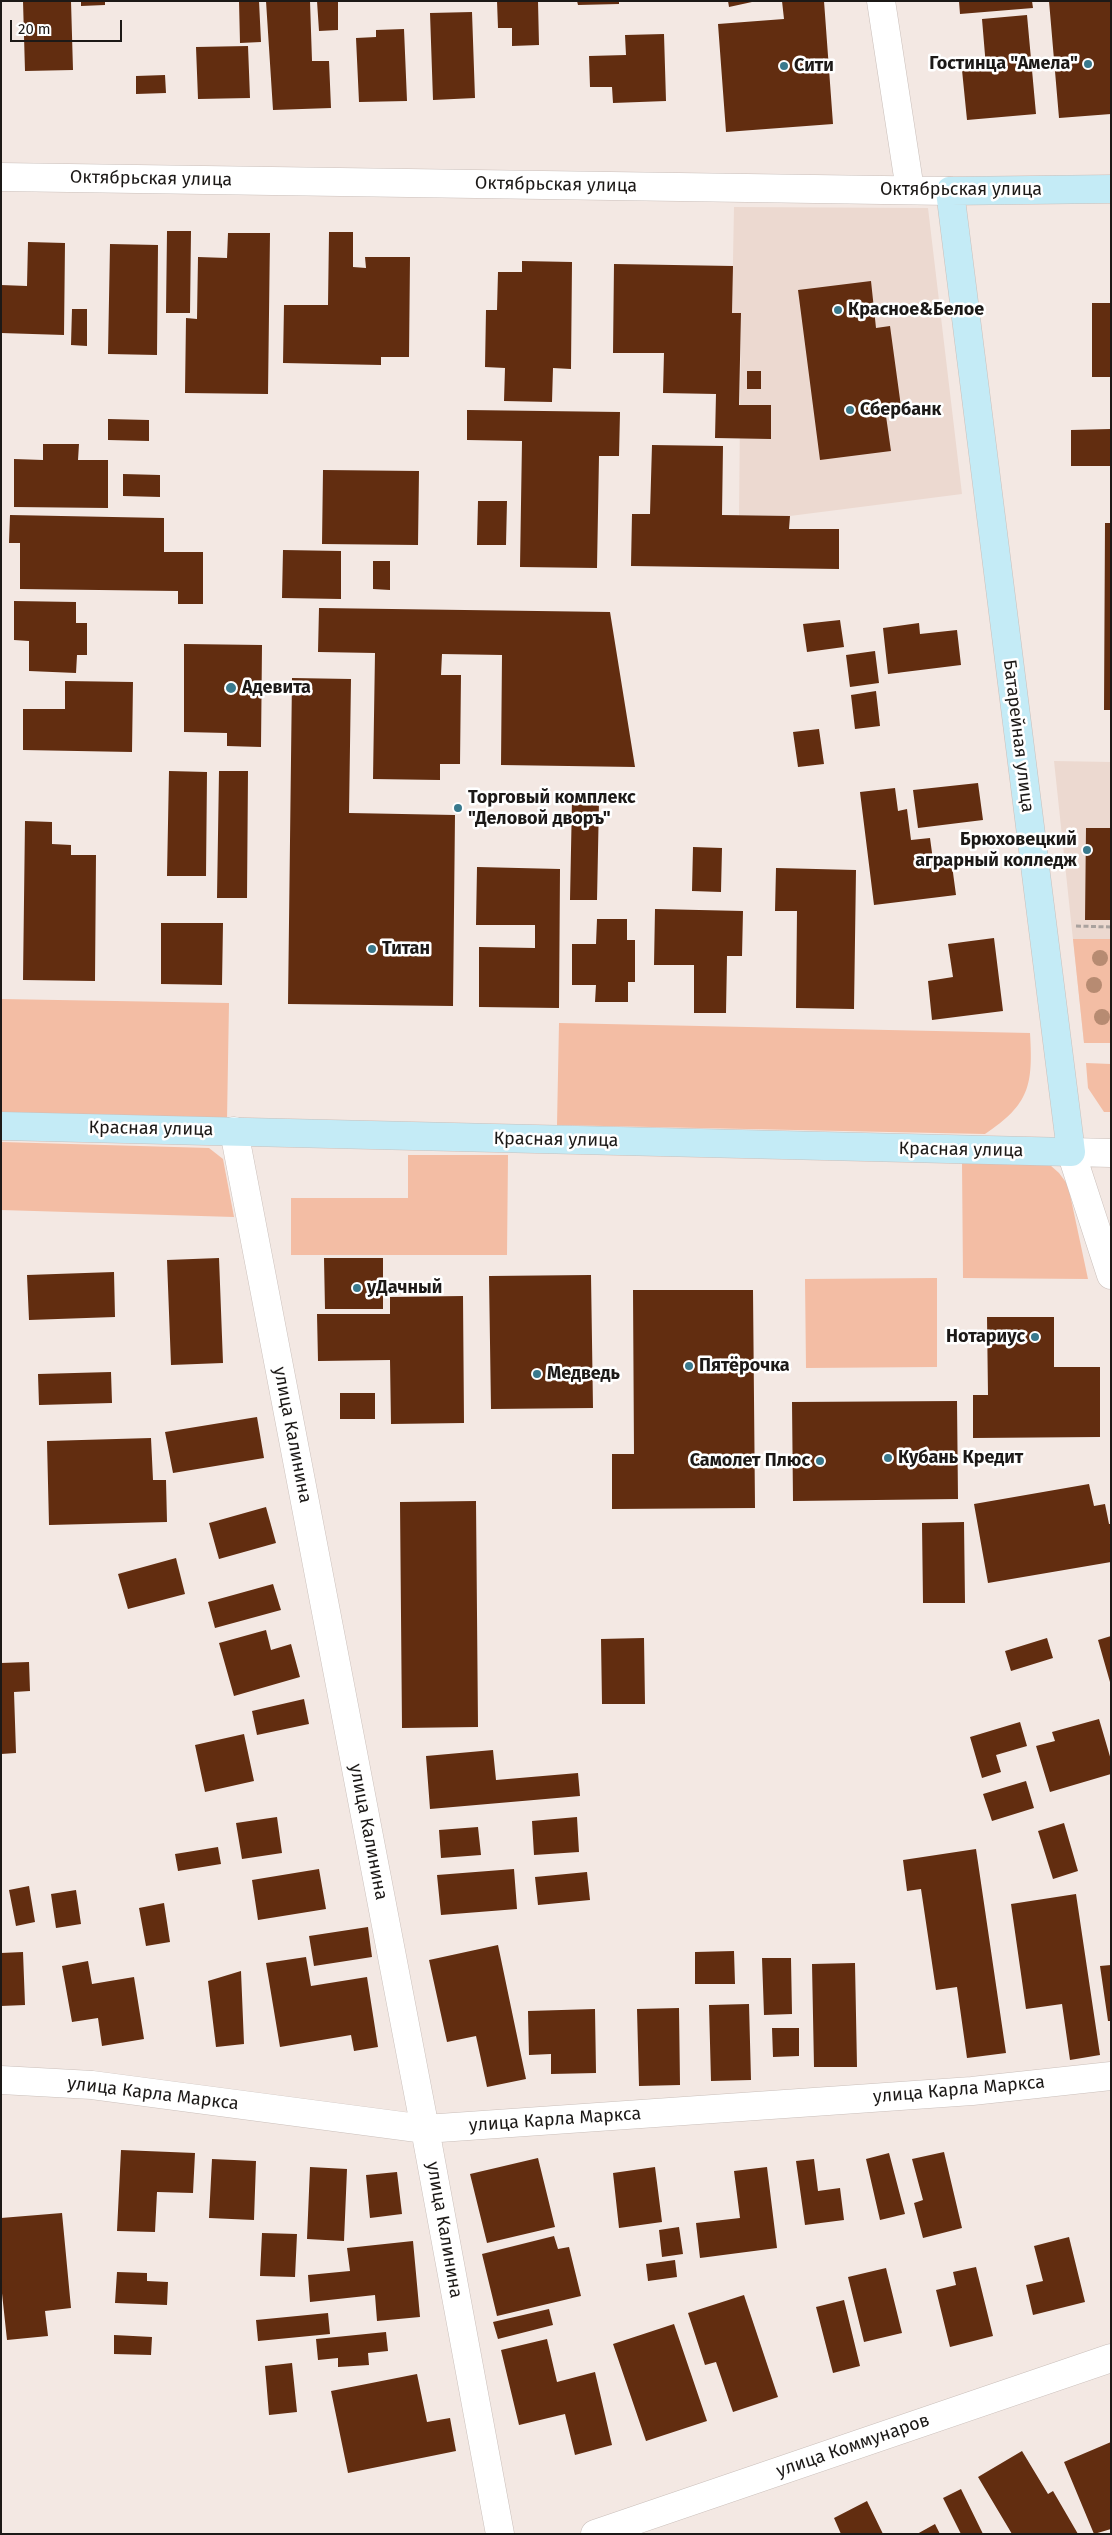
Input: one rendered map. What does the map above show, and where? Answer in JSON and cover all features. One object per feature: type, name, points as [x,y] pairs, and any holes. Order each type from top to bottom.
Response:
[{"type":"street","points":[[881,1],[910,190]]},
{"type":"street","name":"Октябрьская улица","points":[[1,177],[950,191],[1111,190]]},
{"type":"street","name":"Батарейная улица","points":[[950,191],[1071,1152],[1111,1275]]},
{"type":"street","name":"Красная улица","points":[[1,1126],[1111,1153]]},
{"type":"street","name":"улица Калинина","points":[[234,1132],[425,2129],[500,2534]]},
{"type":"street","name":"улица Карла Маркса","points":[[1,2080],[92,2085],[425,2129],[972,2091],[1111,2076]]},
{"type":"street","name":"улица Коммунаров","points":[[595,2534],[1111,2358]]},
{"type":"path","points":[[1072,926],[1111,927]]},
{"type":"shaded area","points":[[734,207],[928,208],[962,494],[790,516],[739,515],[741,313],[732,313]]},
{"type":"shaded area","name":"Брюховецкий аграрный колледж","points":[[1054,761],[1111,762],[1111,1043],[1084,1043]]},
{"type":"shaded area","points":[[1073,939],[1111,939],[1111,1043],[1084,1043]]},
{"type":"shaded area","points":[[1,999],[229,1003],[227,1120],[1,1113]]},
{"type":"shaded area","points":[[559,1023],[1030,1033],[1031,1066],[1026,1092],[1020,1103],[1000,1123],[985,1134],[557,1125]]},
{"type":"shaded area","points":[[1086,1063],[1111,1064],[1111,1112],[1104,1112],[1088,1088]]},
{"type":"shaded area","points":[[1,1142],[209,1148],[223,1159],[234,1217],[1,1210]]},
{"type":"shaded area","points":[[408,1155],[508,1155],[507,1255],[291,1255],[291,1198],[408,1198]]},
{"type":"shaded area","points":[[962,1163],[1050,1165],[1059,1173],[1068,1185],[1088,1279],[963,1278]]},
{"type":"shaded area","points":[[937,1278],[937,1367],[806,1368],[805,1279]]},
{"type":"building","points":[[23,1],[71,1],[73,70],[25,71]]},
{"type":"building","points":[[81,1],[105,1],[105,5],[81,6]]},
{"type":"building","points":[[239,1],[259,1],[261,42],[240,43]]},
{"type":"building","points":[[266,1],[310,1],[312,61],[329,61],[331,108],[273,110]]},
{"type":"building","points":[[317,1],[338,1],[338,30],[319,31]]},
{"type":"building","points":[[497,1],[538,1],[539,45],[512,46],[512,28],[498,28]]},
{"type":"building","points":[[577,1],[619,1],[619,4],[578,5]]},
{"type":"building","points":[[728,1],[752,1],[752,2],[729,7]]},
{"type":"building","points":[[782,1],[824,1],[833,124],[726,132],[718,24],[784,19]]},
{"type":"building","points":[[959,1],[1032,1],[1033,8],[960,14]]},
{"type":"building","points":[[1049,1],[1111,1],[1111,114],[1059,118]]},
{"type":"building","points":[[472,12],[475,98],[433,100],[430,13]]},
{"type":"building","points":[[1027,15],[1036,114],[967,120],[962,70],[986,67],[982,19]]},
{"type":"building","points":[[404,29],[407,101],[359,102],[356,38],[376,37],[376,30]]},
{"type":"building","points":[[664,34],[666,101],[613,103],[612,87],[590,87],[589,56],[626,55],[625,35]]},
{"type":"building","points":[[248,46],[250,98],[198,99],[196,47]]},
{"type":"building","points":[[165,75],[166,93],[136,94],[136,76]]},
{"type":"building","points":[[167,231],[191,231],[190,313],[166,313]]},
{"type":"building","points":[[329,232],[353,232],[353,267],[366,268],[365,257],[410,257],[409,357],[381,357],[381,365],[283,363],[284,305],[328,305]]},
{"type":"building","points":[[228,233],[270,233],[268,394],[185,393],[186,318],[197,319],[198,257],[227,258]]},
{"type":"building","points":[[28,242],[65,243],[64,335],[1,333],[1,285],[27,286]]},
{"type":"building","points":[[110,244],[158,245],[157,355],[108,354]]},
{"type":"building","points":[[522,261],[572,262],[571,369],[553,368],[552,402],[504,401],[505,368],[485,367],[486,310],[497,310],[498,272],[522,272]]},
{"type":"building","points":[[614,264],[733,266],[732,313],[741,313],[739,405],[771,405],[771,439],[715,438],[716,394],[663,393],[664,353],[613,353]]},
{"type":"building","points":[[871,281],[876,328],[890,326],[902,414],[886,416],[891,451],[820,460],[798,290]]},
{"type":"building","points":[[1092,303],[1111,303],[1111,377],[1092,377]]},
{"type":"building","points":[[72,309],[87,309],[87,346],[71,345]]},
{"type":"building","points":[[747,371],[761,371],[761,389],[747,389]]},
{"type":"building","points":[[467,410],[620,412],[619,456],[599,456],[597,568],[520,567],[522,441],[467,440]]},
{"type":"building","points":[[108,419],[149,420],[149,441],[108,440]]},
{"type":"building","points":[[1111,429],[1111,466],[1071,466],[1071,430]]},
{"type":"building","points":[[43,444],[79,444],[78,460],[108,460],[108,508],[14,507],[14,459],[43,460]]},
{"type":"building","points":[[652,445],[723,446],[722,515],[790,516],[789,529],[839,529],[839,569],[631,566],[632,514],[650,514]]},
{"type":"building","points":[[323,470],[419,471],[418,545],[322,544]]},
{"type":"building","points":[[123,474],[160,475],[160,497],[123,496]]},
{"type":"building","points":[[478,501],[507,501],[506,545],[477,545]]},
{"type":"building","points":[[10,515],[164,518],[164,552],[203,552],[203,604],[178,604],[178,591],[20,589],[20,543],[9,543]]},
{"type":"building","points":[[1105,523],[1111,523],[1111,710],[1104,710]]},
{"type":"building","points":[[283,550],[341,551],[341,599],[282,598]]},
{"type":"building","points":[[373,561],[390,561],[390,590],[373,589]]},
{"type":"building","points":[[14,601],[76,602],[76,623],[87,623],[87,655],[77,655],[76,673],[29,671],[29,641],[14,640]]},
{"type":"building","points":[[319,608],[610,612],[635,767],[501,765],[502,655],[442,654],[441,675],[461,675],[460,764],[440,764],[440,780],[373,779],[375,653],[318,652]]},
{"type":"building","points":[[840,620],[844,647],[807,652],[803,624]]},
{"type":"building","points":[[919,623],[920,634],[957,630],[961,665],[888,674],[883,628]]},
{"type":"building","points":[[184,644],[262,645],[261,747],[227,746],[227,733],[184,732]]},
{"type":"building","points":[[875,651],[879,683],[850,687],[846,655]]},
{"type":"building","points":[[292,678],[351,679],[349,813],[455,815],[453,1006],[288,1004]]},
{"type":"building","points":[[65,681],[133,682],[132,752],[23,750],[23,709],[65,709]]},
{"type":"building","points":[[876,691],[880,726],[855,729],[851,695]]},
{"type":"building","points":[[819,729],[824,764],[798,767],[793,732]]},
{"type":"building","points":[[169,771],[207,772],[206,876],[167,876]]},
{"type":"building","points":[[219,771],[248,771],[247,898],[217,898]]},
{"type":"building","points":[[978,783],[983,820],[918,828],[913,790]]},
{"type":"building","points":[[895,788],[898,811],[907,809],[911,840],[930,838],[933,860],[951,858],[956,895],[874,905],[860,792]]},
{"type":"building","points":[[572,800],[599,801],[597,900],[570,900]]},
{"type":"building","points":[[25,821],[52,822],[52,844],[71,845],[71,855],[96,855],[95,981],[23,980]]},
{"type":"building","points":[[1086,828],[1111,828],[1111,920],[1085,920]]},
{"type":"building","points":[[693,847],[722,848],[721,892],[692,891]]},
{"type":"building","points":[[477,867],[560,869],[559,1008],[479,1007],[479,947],[535,948],[535,925],[476,925]]},
{"type":"building","points":[[776,868],[856,870],[854,1009],[796,1008],[797,911],[775,911]]},
{"type":"building","points":[[655,909],[743,911],[742,956],[727,956],[726,1013],[694,1013],[694,965],[654,965]]},
{"type":"building","points":[[597,919],[627,919],[627,940],[635,940],[635,982],[628,982],[628,1002],[595,1002],[596,985],[572,985],[572,944],[596,944]]},
{"type":"building","points":[[161,923],[223,923],[222,985],[161,984]]},
{"type":"building","points":[[994,938],[1003,1011],[932,1020],[928,981],[953,977],[948,944]]},
{"type":"building","points":[[219,1258],[223,1363],[171,1365],[167,1260]]},
{"type":"building","points":[[324,1258],[383,1258],[383,1309],[325,1309]]},
{"type":"building","points":[[114,1272],[115,1317],[29,1320],[27,1275]]},
{"type":"building","points":[[591,1275],[593,1408],[491,1409],[489,1276]]},
{"type":"building","points":[[633,1290],[753,1290],[755,1508],[612,1509],[612,1454],[634,1454]]},
{"type":"building","points":[[463,1296],[464,1423],[391,1424],[390,1360],[318,1361],[317,1314],[390,1314],[390,1297]]},
{"type":"building","points":[[987,1317],[1054,1317],[1054,1367],[1100,1367],[1100,1437],[973,1438],[973,1395],[988,1395]]},
{"type":"building","points":[[111,1372],[112,1403],[39,1405],[38,1374]]},
{"type":"building","points":[[340,1393],[375,1393],[375,1419],[340,1419]]},
{"type":"building","points":[[957,1401],[958,1499],[793,1501],[792,1402]]},
{"type":"building","points":[[257,1417],[264,1458],[173,1473],[165,1432]]},
{"type":"building","points":[[151,1438],[153,1480],[166,1480],[167,1522],[49,1525],[47,1441]]},
{"type":"building","points":[[1089,1484],[1094,1506],[1105,1504],[1109,1524],[1111,1524],[1111,1562],[988,1583],[974,1504]]},
{"type":"building","points":[[476,1501],[478,1727],[402,1728],[400,1502]]},
{"type":"building","points":[[266,1507],[276,1543],[219,1559],[209,1523]]},
{"type":"building","points":[[964,1522],[965,1603],[923,1603],[922,1523]]},
{"type":"building","points":[[176,1558],[185,1594],[128,1609],[118,1574]]},
{"type":"building","points":[[273,1584],[281,1610],[215,1628],[208,1602]]},
{"type":"building","points":[[266,1630],[271,1650],[291,1644],[300,1677],[234,1696],[219,1643]]},
{"type":"building","points":[[1111,1636],[1111,1682],[1110,1682],[1098,1640]]},
{"type":"building","points":[[644,1638],[645,1704],[602,1704],[601,1639]]},
{"type":"building","points":[[1047,1638],[1053,1658],[1011,1671],[1005,1651]]},
{"type":"building","points":[[29,1662],[30,1691],[14,1692],[16,1753],[1,1754],[1,1663]]},
{"type":"building","points":[[304,1699],[309,1724],[257,1735],[252,1711]]},
{"type":"building","points":[[1099,1719],[1111,1760],[1111,1774],[1050,1792],[1036,1746],[1055,1741],[1052,1732]]},
{"type":"building","points":[[1020,1722],[1027,1746],[996,1755],[1001,1772],[982,1778],[970,1737]]},
{"type":"building","points":[[244,1734],[254,1781],[205,1792],[195,1745]]},
{"type":"building","points":[[493,1750],[496,1780],[578,1773],[580,1796],[430,1809],[426,1756]]},
{"type":"building","points":[[1026,1781],[1034,1808],[992,1821],[983,1794]]},
{"type":"building","points":[[277,1817],[282,1853],[242,1859],[236,1823]]},
{"type":"building","points":[[577,1817],[579,1852],[534,1855],[532,1821]]},
{"type":"building","points":[[1064,1823],[1078,1871],[1053,1879],[1038,1831]]},
{"type":"building","points":[[478,1827],[481,1855],[441,1858],[439,1830]]},
{"type":"building","points":[[218,1847],[221,1864],[178,1871],[175,1854]]},
{"type":"building","points":[[976,1849],[1006,2053],[967,2058],[957,1987],[936,1990],[921,1889],[907,1891],[903,1860]]},
{"type":"building","points":[[319,1869],[326,1909],[258,1920],[252,1880]]},
{"type":"building","points":[[514,1869],[517,1909],[441,1915],[437,1875]]},
{"type":"building","points":[[587,1872],[590,1900],[538,1905],[535,1877]]},
{"type":"building","points":[[29,1886],[35,1922],[16,1926],[9,1890]]},
{"type":"building","points":[[76,1890],[81,1924],[56,1928],[51,1894]]},
{"type":"building","points":[[1076,1894],[1100,2055],[1070,2060],[1062,2004],[1026,2009],[1011,1904]]},
{"type":"building","points":[[164,1903],[170,1942],[146,1946],[139,1908]]},
{"type":"building","points":[[368,1927],[372,1957],[314,1966],[309,1936]]},
{"type":"building","points":[[498,1945],[526,2079],[487,2087],[476,2036],[447,2042],[429,1960]]},
{"type":"building","points":[[734,1951],[735,1984],[695,1984],[695,1952]]},
{"type":"building","points":[[23,1952],[25,2005],[1,2006],[1,1953]]},
{"type":"building","points":[[306,1957],[311,1986],[367,1977],[378,2047],[354,2051],[351,2035],[280,2047],[266,1963]]},
{"type":"building","points":[[762,1958],[791,1958],[792,2014],[764,2015]]},
{"type":"building","points":[[88,1961],[92,1984],[134,1977],[144,2039],[102,2046],[98,2018],[72,2022],[62,1966]]},
{"type":"building","points":[[855,1963],[857,2067],[814,2067],[812,1964]]},
{"type":"building","points":[[1111,1965],[1111,2021],[1108,2021],[1100,1966]]},
{"type":"building","points":[[241,1971],[244,2044],[216,2047],[208,1981]]},
{"type":"building","points":[[749,2004],[751,2080],[711,2081],[709,2005]]},
{"type":"building","points":[[679,2008],[680,2085],[639,2086],[637,2009]]},
{"type":"building","points":[[595,2009],[596,2073],[551,2074],[551,2054],[529,2055],[528,2011]]},
{"type":"building","points":[[772,2028],[799,2028],[799,2056],[773,2057]]},
{"type":"building","points":[[121,2150],[195,2153],[193,2193],[157,2192],[155,2232],[117,2231]]},
{"type":"building","points":[[944,2152],[962,2228],[923,2238],[914,2203],[923,2200],[912,2159]]},
{"type":"building","points":[[889,2153],[905,2214],[880,2220],[866,2159]]},
{"type":"building","points":[[538,2158],[555,2227],[487,2243],[470,2174]]},
{"type":"building","points":[[212,2159],[256,2161],[254,2220],[209,2218]]},
{"type":"building","points":[[814,2159],[818,2191],[840,2188],[844,2220],[805,2225],[796,2161]]},
{"type":"building","points":[[310,2167],[347,2169],[344,2241],[307,2239]]},
{"type":"building","points":[[655,2167],[662,2222],[619,2228],[613,2173]]},
{"type":"building","points":[[767,2167],[777,2248],[700,2258],[696,2223],[740,2218],[734,2171]]},
{"type":"building","points":[[397,2172],[402,2214],[370,2218],[366,2175]]},
{"type":"building","points":[[62,2213],[71,2308],[45,2311],[48,2336],[7,2340],[1,2284],[1,2218]]},
{"type":"building","points":[[679,2227],[683,2254],[662,2257],[659,2230]]},
{"type":"building","points":[[262,2233],[297,2234],[295,2277],[260,2276]]},
{"type":"building","points":[[554,2236],[558,2249],[569,2247],[581,2296],[497,2316],[482,2254]]},
{"type":"building","points":[[1069,2237],[1085,2302],[1033,2315],[1026,2285],[1043,2281],[1034,2246]]},
{"type":"building","points":[[413,2241],[420,2317],[377,2321],[375,2295],[310,2302],[308,2275],[350,2271],[347,2248]]},
{"type":"building","points":[[675,2260],[677,2277],[648,2281],[646,2264]]},
{"type":"building","points":[[976,2267],[993,2336],[950,2347],[936,2290],[956,2285],[953,2272]]},
{"type":"building","points":[[886,2268],[902,2333],[864,2342],[848,2277]]},
{"type":"building","points":[[117,2272],[147,2273],[147,2281],[168,2282],[167,2305],[115,2303]]},
{"type":"building","points":[[744,2295],[778,2397],[733,2412],[716,2362],[705,2365],[688,2313]]},
{"type":"building","points":[[844,2300],[860,2366],[833,2373],[816,2307]]},
{"type":"building","points":[[549,2309],[553,2325],[498,2339],[493,2322]]},
{"type":"building","points":[[328,2313],[330,2334],[258,2341],[256,2320]]},
{"type":"building","points":[[674,2324],[707,2421],[646,2441],[613,2344]]},
{"type":"building","points":[[386,2332],[388,2351],[368,2353],[369,2365],[338,2367],[338,2358],[318,2360],[316,2339]]},
{"type":"building","points":[[114,2335],[152,2337],[151,2355],[114,2354]]},
{"type":"building","points":[[547,2339],[557,2382],[595,2372],[612,2445],[575,2455],[565,2414],[519,2425],[501,2350]]},
{"type":"building","points":[[292,2363],[297,2412],[269,2415],[265,2366]]},
{"type":"building","points":[[417,2374],[427,2422],[450,2418],[456,2451],[348,2473],[331,2391]]},
{"type":"building","points":[[1111,2442],[1111,2529],[1094,2534],[1064,2462]]},
{"type":"building","points":[[1022,2451],[1048,2494],[1053,2491],[1078,2534],[1012,2534],[978,2477]]},
{"type":"building","points":[[961,2489],[983,2534],[961,2534],[943,2498]]},
{"type":"building","points":[[867,2501],[883,2534],[841,2534],[834,2518]]},
{"type":"building","points":[[935,2524],[940,2534],[917,2534]]},
{"type":"place","name":"Гостинца \"Амела\"","points":[[1088,64]]},
{"type":"place","name":"Сити","points":[[784,66]]},
{"type":"place","name":"Красное&Белое","points":[[838,310]]},
{"type":"place","name":"Сбербанк","points":[[850,410]]},
{"type":"place","name":"Адевита","points":[[231,688]]},
{"type":"place","name":"Торговый комплекс \"Деловой дворъ\"","points":[[458,808]]},
{"type":"place","name":"Брюховецкий аграрный колледж","points":[[1087,850]]},
{"type":"place","name":"Титан","points":[[372,949]]},
{"type":"place","name":"уДачный","points":[[357,1288]]},
{"type":"place","name":"Нотариус","points":[[1035,1337]]},
{"type":"place","name":"Пятёрочка","points":[[689,1366]]},
{"type":"place","name":"Медведь","points":[[537,1374]]},
{"type":"place","name":"Кубань Кредит","points":[[888,1458]]},
{"type":"place","name":"Самолет Плюс","points":[[820,1461]]}]
